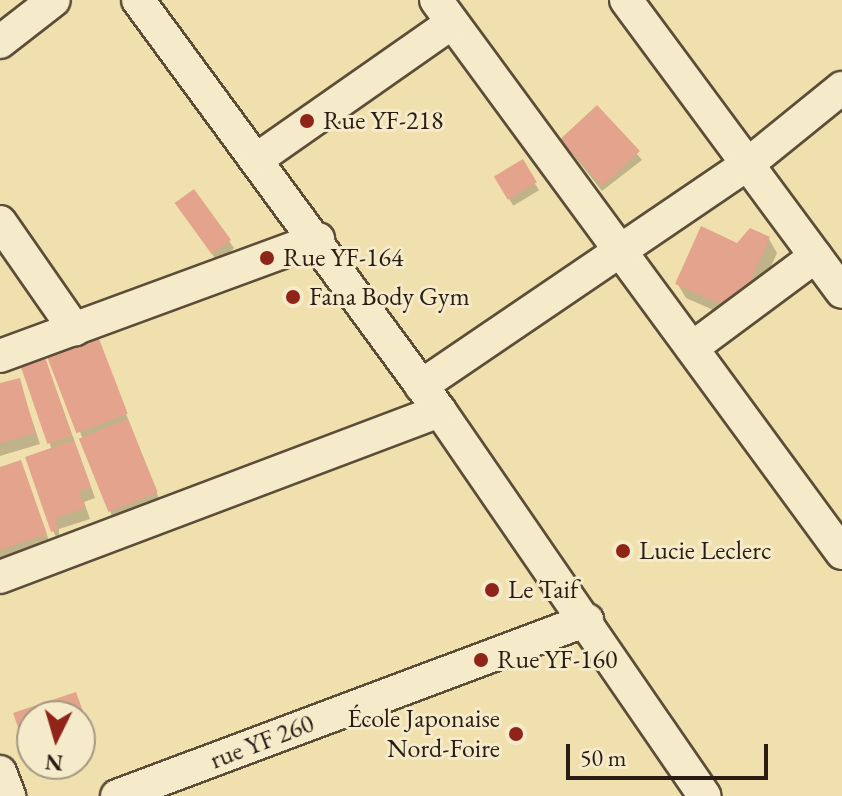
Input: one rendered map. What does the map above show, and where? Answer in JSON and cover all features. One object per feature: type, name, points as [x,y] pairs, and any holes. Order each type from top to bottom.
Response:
[{"type":"street","points":[[0,42],[54,0]]},
{"type":"street","points":[[138,0],[318,239],[587,620],[705,796]]},
{"type":"street","points":[[635,3],[842,292]]},
{"type":"street","points":[[256,160],[444,11],[842,553]]},
{"type":"street","points":[[0,577],[431,398],[623,253],[748,164],[842,88]]},
{"type":"street","points":[[0,222],[75,330]]},
{"type":"street","points":[[0,356],[318,239]]},
{"type":"street","points":[[692,348],[816,256]]},
{"type":"street","name":"rue YF 260","points":[[117,796],[168,787],[587,620]]},
{"type":"street","points":[[0,772],[9,796]]},
{"type":"building","points":[[597,105],[640,151],[603,186],[560,140]]},
{"type":"building","points":[[523,159],[537,182],[508,200],[494,177]]},
{"type":"building","points":[[194,189],[231,240],[212,254],[175,203]]},
{"type":"building","points":[[701,226],[737,243],[750,228],[770,237],[737,311],[675,284]]},
{"type":"building","points":[[98,336],[128,413],[76,433],[47,356]]},
{"type":"building","points":[[45,357],[72,435],[47,444],[20,365]]},
{"type":"building","points":[[20,378],[35,433],[0,443],[0,383]]},
{"type":"building","points":[[128,419],[158,492],[108,512],[79,439]]},
{"type":"building","points":[[74,440],[91,487],[79,491],[85,508],[55,518],[58,529],[51,532],[25,457]]},
{"type":"building","points":[[21,460],[47,534],[0,550],[0,467]]},
{"type":"building","points":[[76,692],[79,700],[52,700]]},
{"type":"place","name":"Rue YF-218","points":[[307,121]]},
{"type":"place","name":"Rue YF-164","points":[[267,258]]},
{"type":"place","name":"Fana Body Gym","points":[[293,297]]},
{"type":"place","name":"Lucie Leclerc","points":[[623,551]]},
{"type":"place","name":"Le Taif","points":[[492,590]]},
{"type":"place","name":"Rue YF-160","points":[[481,660]]},
{"type":"place","name":"École Japonaise Nord-Foire","points":[[516,734]]}]
